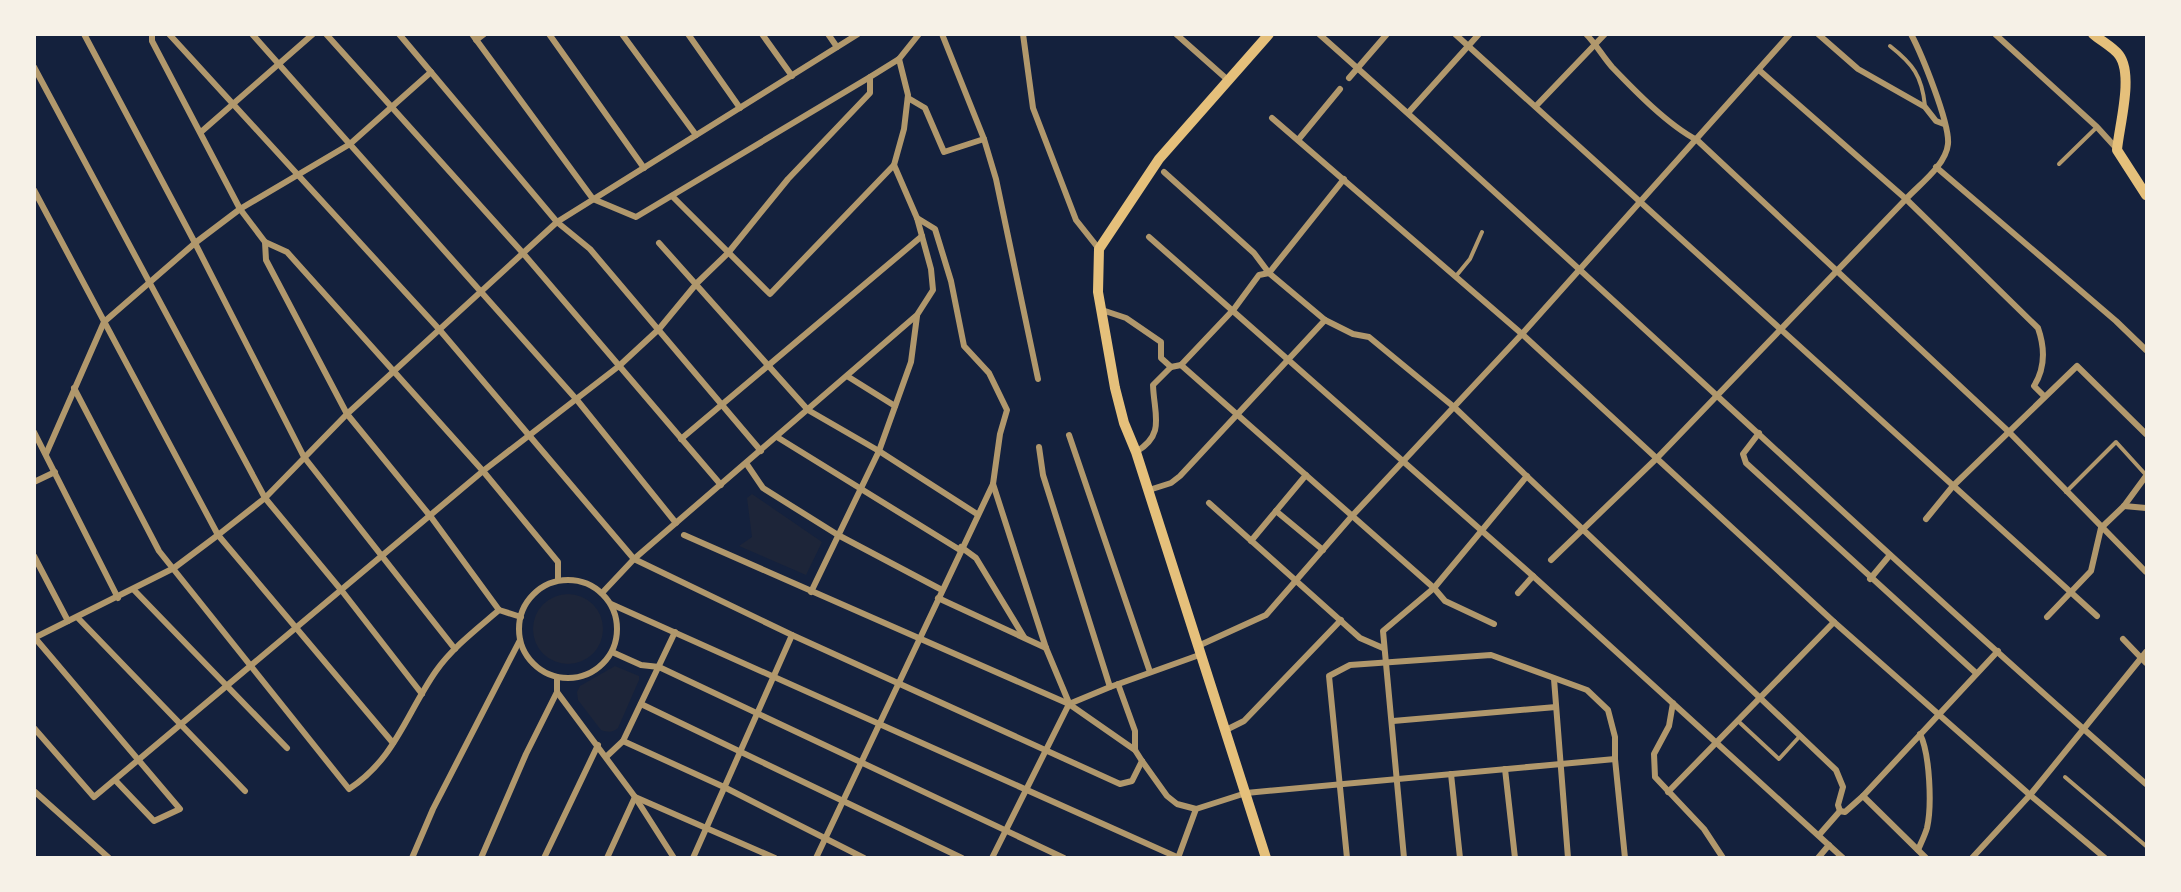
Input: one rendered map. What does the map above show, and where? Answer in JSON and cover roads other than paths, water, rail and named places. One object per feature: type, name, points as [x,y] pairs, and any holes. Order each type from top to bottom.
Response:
[{"type":"main road","points":[[1266,858],[1149,490],[1124,423],[1115,388],[1097,268],[1099,249],[1159,159],[1269,34]]},
{"type":"main road","points":[[2093,34],[2120,56],[2124,70],[2125,98],[2117,150],[2146,195]]},
{"type":"street","points":[[84,34],[195,243],[304,457],[455,649]]},
{"type":"street","points":[[152,34],[152,41],[240,209],[265,242],[287,252],[483,471],[558,562],[558,580]]},
{"type":"street","points":[[169,34],[438,328],[634,559],[792,635],[1120,784],[1132,781],[1142,761]]},
{"type":"street","points":[[252,34],[577,400],[676,523]]},
{"type":"street","points":[[201,132],[313,34]]},
{"type":"street","points":[[326,34],[522,252],[721,485]]},
{"type":"street","points":[[399,34],[557,222],[590,249],[761,451]]},
{"type":"street","points":[[484,34],[474,37],[593,200],[636,217],[899,59],[916,36]]},
{"type":"street","points":[[549,34],[644,168]]},
{"type":"street","points":[[622,34],[696,135]]},
{"type":"street","points":[[688,34],[740,108]]},
{"type":"street","points":[[762,34],[792,76]]},
{"type":"street","points":[[828,34],[837,48]]},
{"type":"street","points":[[115,780],[154,821],[180,809],[35,638],[135,590],[174,568],[265,498],[346,414],[557,222],[858,34]]},
{"type":"street","points":[[942,34],[984,139],[1015,266],[1038,379]]},
{"type":"street","points":[[1023,34],[1033,108],[1076,220],[1099,249]]},
{"type":"street","points":[[1176,34],[1229,81]]},
{"type":"street","points":[[1319,34],[1759,432],[1890,555],[2146,784]]},
{"type":"street","points":[[1349,78],[1387,34]]},
{"type":"street","points":[[1455,34],[1536,105],[2097,616]]},
{"type":"street","points":[[1408,113],[1479,34]]},
{"type":"street","points":[[1586,34],[1611,66],[1684,134],[1697,140],[2009,432],[2146,572]]},
{"type":"street","points":[[1536,105],[1605,34]]},
{"type":"street","points":[[992,858],[1070,704],[1200,650],[1266,615],[1352,516],[1642,202],[1790,34]]},
{"type":"street","points":[[1818,34],[1858,69],[1925,107],[1936,121],[1944,124]]},
{"type":"street","points":[[1551,560],[1658,457],[1936,167],[1948,143],[1921,52],[1911,34]]},
{"type":"street","points":[[1995,34],[2097,127],[2117,150]]},
{"type":"street","points":[[672,196],[770,294],[894,165],[904,129],[908,98],[899,59]]},
{"type":"street","points":[[34,67],[265,498],[342,591],[422,694]]},
{"type":"street","points":[[1759,70],[1906,199],[2038,328],[2043,344],[2043,362],[2040,376],[2034,386],[2044,396]]},
{"type":"street","points":[[46,454],[104,322],[195,243],[240,209],[350,144],[390,106],[431,72]]},
{"type":"street","points":[[34,728],[94,797],[183,725],[483,471],[619,366],[659,329],[697,283],[728,253],[788,179],[870,93],[870,77]]},
{"type":"street","points":[[1298,140],[1340,89]]},
{"type":"street","points":[[908,98],[925,108],[944,152],[984,139]]},
{"type":"street","points":[[1272,118],[1522,334],[1658,457],[1834,622],[2104,858]]},
{"type":"street","points":[[603,593],[634,559],[917,315],[933,290],[931,269],[917,218],[894,165]]},
{"type":"street","points":[[1936,167],[2146,350]]},
{"type":"street","points":[[1164,172],[1254,253],[1269,273],[1325,320],[1353,334],[1369,337],[1454,407],[1584,529],[1840,775],[1843,787],[1838,805],[1840,811]]},
{"type":"street","points":[[1136,452],[1151,443],[1157,428],[1153,385],[1171,367],[1181,365],[1234,309],[1259,275],[1269,273],[1344,179]]},
{"type":"street","points":[[34,190],[218,535],[393,743]]},
{"type":"street","points":[[816,858],[881,723],[960,548],[993,484],[1000,435],[1007,410],[988,373],[964,346],[951,281],[934,229],[917,218]]},
{"type":"street","points":[[681,439],[922,236]]},
{"type":"street","points":[[1149,237],[1234,309],[1480,532],[1533,576],[1843,858]]},
{"type":"street","points":[[265,242],[266,260],[346,414],[431,517],[499,610],[521,617]]},
{"type":"street","points":[[659,243],[808,410],[879,451],[977,514]]},
{"type":"street","points":[[1102,310],[1126,318],[1161,342],[1161,358],[1171,367]]},
{"type":"street","points":[[811,592],[879,451],[911,362],[917,315]]},
{"type":"street","points":[[1149,490],[1172,483],[1325,320]]},
{"type":"street","points":[[1181,365],[1434,588],[1445,601],[1494,624]]},
{"type":"street","points":[[1926,519],[1953,486],[2077,366],[2146,434]]},
{"type":"street","points":[[847,376],[895,406]]},
{"type":"street","points":[[74,388],[159,551],[349,789],[370,775],[393,743],[422,694],[455,649],[499,610]]},
{"type":"street","points":[[34,432],[118,598]]},
{"type":"street","points":[[1759,432],[1743,454],[1746,463],[1976,674]]},
{"type":"street","points":[[1069,435],[1150,672]]},
{"type":"street","points":[[777,437],[976,558],[1024,637]]},
{"type":"street","points":[[1039,447],[1042,475],[1110,687]]},
{"type":"street","points":[[746,464],[764,488],[838,535],[942,590]]},
{"type":"street","points":[[34,482],[55,472]]},
{"type":"street","points":[[1251,541],[1306,475]]},
{"type":"street","points":[[2047,617],[2091,571],[2101,528],[2124,506],[2146,476]]},
{"type":"street","points":[[1404,858],[1383,631],[1434,588],[1527,477]]},
{"type":"street","points":[[993,484],[1046,648],[1070,704]]},
{"type":"street","points":[[1209,503],[1360,638],[1383,648]]},
{"type":"street","points":[[2124,506],[2146,508]]},
{"type":"street","points":[[1276,510],[1323,550]]},
{"type":"street","points":[[684,535],[919,640],[1070,704],[1135,750],[1167,796],[1177,804],[1196,809],[1246,793],[1615,759]]},
{"type":"street","points":[[1870,579],[1890,555]]},
{"type":"street","points":[[34,556],[68,621]]},
{"type":"street","points":[[1518,593],[1533,576]]},
{"type":"street","points":[[412,858],[442,789],[520,640],[521,617],[532,596],[544,586],[558,580],[574,580],[589,584],[603,593],[611,604],[617,619],[617,636],[612,652],[601,665],[574,679],[557,677],[538,668],[527,655],[520,640]]},
{"type":"street","points":[[135,590],[287,748]]},
{"type":"street","points":[[938,598],[1046,648]]},
{"type":"street","points":[[611,604],[1179,858],[1196,809]]},
{"type":"street","points":[[78,618],[245,791]]},
{"type":"street","points":[[1226,730],[1244,721],[1341,620]]},
{"type":"street","points":[[1668,792],[1834,622]]},
{"type":"street","points":[[606,757],[623,741],[675,632]]},
{"type":"street","points":[[693,858],[792,635]]},
{"type":"street","points":[[2123,639],[2144,660]]},
{"type":"street","points":[[1840,811],[1845,813],[1863,796],[1998,651]]},
{"type":"street","points":[[612,652],[640,665],[659,667],[758,712],[1065,858]]},
{"type":"street","points":[[1972,858],[2030,795],[2082,729],[2144,660],[2146,652]]},
{"type":"street","points":[[1347,858],[1329,676],[1350,665],[1491,655],[1587,690],[1608,711],[1616,737],[1615,759],[1625,858]]},
{"type":"street","points":[[481,858],[526,754],[556,692],[557,677]]},
{"type":"street","points":[[1554,679],[1568,858]]},
{"type":"street","points":[[1118,684],[1135,731],[1135,750]]},
{"type":"street","points":[[556,692],[635,797],[674,858]]},
{"type":"street","points":[[641,704],[962,858]]},
{"type":"street","points":[[1673,704],[1669,726],[1656,746],[1652,762],[1655,777],[1704,829],[1723,858]]},
{"type":"street","points":[[1393,721],[1556,707]]},
{"type":"street","points":[[1918,850],[1927,827],[1929,781],[1925,744],[1920,734]]},
{"type":"street","points":[[623,741],[724,787],[864,858]]},
{"type":"street","points":[[544,858],[598,745]]},
{"type":"street","points":[[1505,770],[1515,858]]},
{"type":"street","points":[[1451,774],[1460,858]]},
{"type":"street","points":[[34,791],[109,858]]},
{"type":"street","points":[[1863,796],[1926,858]]},
{"type":"street","points":[[635,797],[775,858]]},
{"type":"street","points":[[607,858],[635,797]]},
{"type":"street","points":[[1819,835],[1840,811]]},
{"type":"street","points":[[1818,858],[1829,845]]},
{"type":"lane","points":[[1890,46],[1911,62],[1923,93],[1925,107]]},
{"type":"lane","points":[[2059,164],[2097,127]]},
{"type":"lane","points":[[1456,276],[1470,259],[1482,232]]},
{"type":"lane","points":[[2066,492],[2116,442],[2146,476]]},
{"type":"lane","points":[[1738,721],[1779,759],[1800,736]]},
{"type":"lane","points":[[2065,777],[2146,846]]}]
